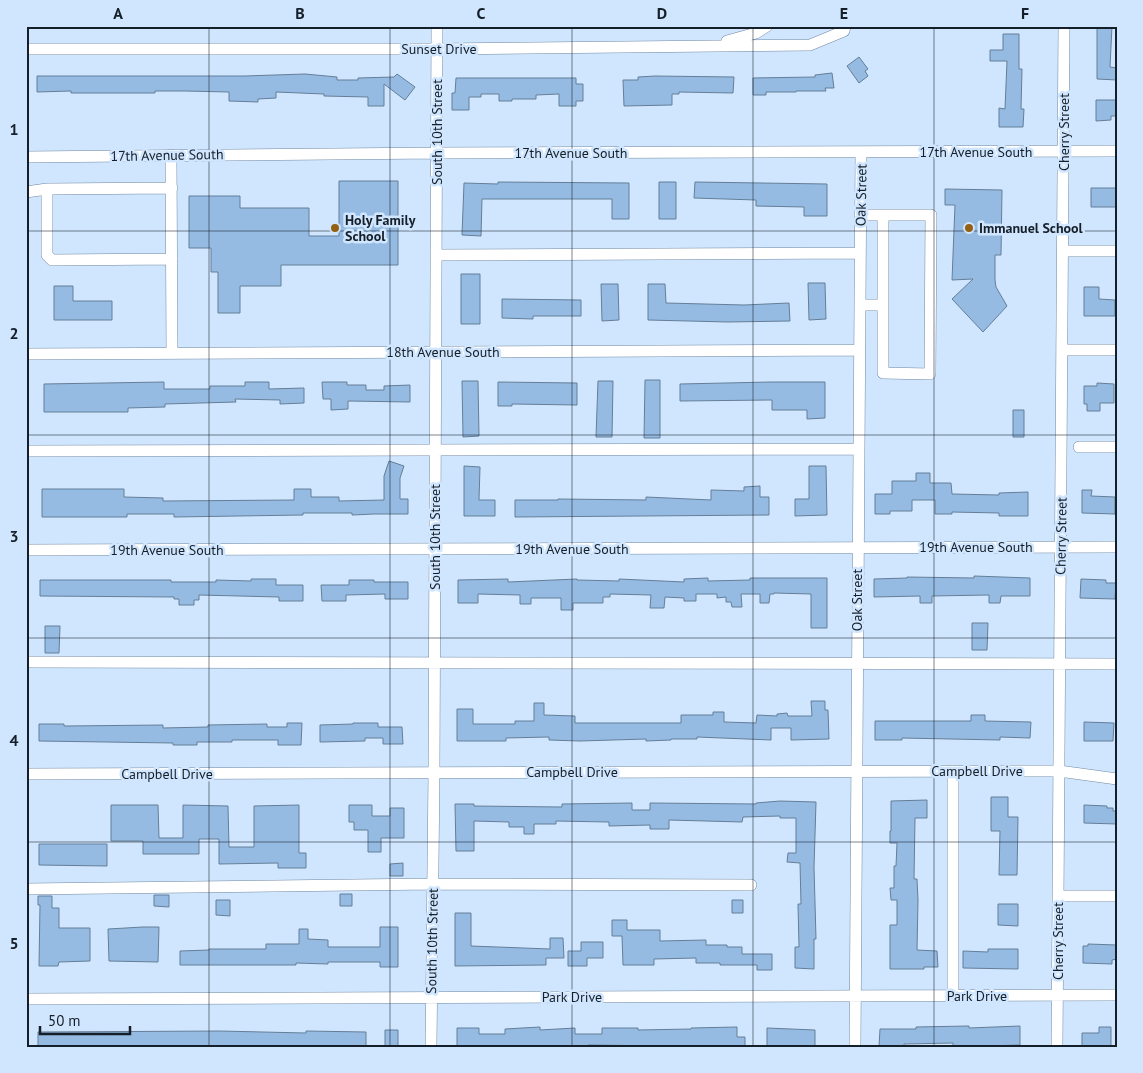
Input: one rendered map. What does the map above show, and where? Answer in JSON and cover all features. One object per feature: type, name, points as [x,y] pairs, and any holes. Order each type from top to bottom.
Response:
[{"type":"street","name":"South 10th Street","points":[[431,1047],[435,662],[437,26]]},
{"type":"street","points":[[708,45],[756,33],[767,26]]},
{"type":"street","name":"Sunset Drive","points":[[26,50],[437,49],[810,45],[844,31],[846,26]]},
{"type":"street","name":"Cherry Street","points":[[1057,1047],[1064,26]]},
{"type":"street","name":"17th Avenue South","points":[[26,157],[437,153],[1117,151]]},
{"type":"street","name":"Oak Street","points":[[855,1047],[861,153]]},
{"type":"street","points":[[171,156],[172,354]]},
{"type":"street","points":[[26,192],[47,189],[172,188]]},
{"type":"street","points":[[47,189],[48,255],[52,260],[172,259]]},
{"type":"street","points":[[860,215],[883,215],[931,215],[930,374],[883,374],[883,215]]},
{"type":"street","points":[[1063,252],[1117,251]]},
{"type":"street","points":[[436,255],[860,253]]},
{"type":"street","points":[[860,305],[883,305]]},
{"type":"street","name":"18th Avenue South","points":[[26,354],[859,350]]},
{"type":"street","points":[[1062,350],[1117,350]]},
{"type":"street","points":[[1079,447],[1117,447]]},
{"type":"street","points":[[26,451],[858,449]]},
{"type":"street","name":"19th Avenue South","points":[[26,550],[1117,547]]},
{"type":"street","points":[[26,662],[1117,664]]},
{"type":"street","points":[[953,771],[953,996]]},
{"type":"street","name":"Campbell Drive","points":[[26,774],[1059,771],[1117,779]]},
{"type":"street","points":[[26,890],[433,884],[751,885]]},
{"type":"street","points":[[1058,896],[1117,896]]},
{"type":"street","name":"Park Drive","points":[[26,999],[1117,995]]},
{"type":"building","points":[[1097,26],[1112,26],[1110,67],[1117,68],[1117,80],[1097,79]]},
{"type":"building","points":[[1003,34],[1019,34],[1019,69],[1022,69],[1021,109],[1024,109],[1023,127],[999,127],[999,108],[1005,109],[1007,61],[990,61],[990,50],[1003,50]]},
{"type":"building","points":[[859,57],[868,69],[865,71],[868,76],[859,83],[847,66]]},
{"type":"building","points":[[832,73],[834,88],[825,88],[826,91],[766,92],[766,95],[753,95],[753,78],[815,77],[815,75]]},
{"type":"building","points":[[305,74],[337,77],[337,80],[358,80],[358,78],[394,77],[397,74],[415,87],[405,100],[384,84],[384,106],[368,106],[368,97],[276,92],[276,98],[258,99],[258,102],[229,101],[229,92],[37,92],[37,76],[245,76]]},
{"type":"building","points":[[638,77],[734,77],[733,93],[679,92],[679,94],[672,94],[672,105],[624,106],[623,80],[638,80]]},
{"type":"building","points":[[456,78],[576,78],[576,84],[583,84],[583,101],[576,101],[576,106],[559,106],[559,94],[536,95],[536,99],[499,101],[499,94],[481,94],[481,97],[469,97],[469,110],[452,110],[452,93],[455,93]]},
{"type":"building","points":[[1096,100],[1116,100],[1117,116],[1111,116],[1111,120],[1096,121]]},
{"type":"building","points":[[339,181],[398,181],[398,265],[281,265],[281,286],[240,286],[240,313],[218,313],[218,272],[211,272],[211,248],[189,248],[189,196],[240,196],[240,208],[309,208],[309,236],[339,236]]},
{"type":"building","points":[[498,182],[629,183],[629,219],[612,219],[612,199],[482,199],[481,236],[462,235],[464,183],[498,184]]},
{"type":"building","points":[[659,182],[676,182],[676,219],[659,219]]},
{"type":"building","points":[[695,182],[827,184],[827,216],[804,216],[804,207],[756,206],[756,200],[694,198]]},
{"type":"building","points":[[1091,188],[1116,188],[1116,207],[1091,207]]},
{"type":"building","points":[[945,189],[1002,190],[1001,255],[995,255],[995,280],[996,287],[1007,306],[983,332],[952,299],[973,279],[952,280],[955,205],[945,205]]},
{"type":"building","points":[[461,274],[480,274],[480,324],[461,324]]},
{"type":"building","points":[[808,283],[825,283],[826,319],[809,320]]},
{"type":"building","points":[[601,284],[618,284],[619,320],[602,321]]},
{"type":"building","points":[[648,284],[665,284],[666,303],[744,305],[789,303],[790,321],[648,320]]},
{"type":"building","points":[[54,286],[73,286],[73,301],[112,301],[112,320],[54,320]]},
{"type":"building","points":[[1084,287],[1099,287],[1099,299],[1115,300],[1115,316],[1084,316]]},
{"type":"building","points":[[502,299],[581,300],[581,316],[533,316],[533,319],[502,318]]},
{"type":"building","points":[[645,380],[660,380],[660,438],[644,438]]},
{"type":"building","points":[[462,381],[478,381],[479,436],[463,437]]},
{"type":"building","points":[[598,381],[613,381],[612,437],[596,437]]},
{"type":"building","points":[[164,382],[164,389],[210,389],[210,386],[245,386],[245,382],[269,382],[269,389],[304,388],[304,403],[280,404],[280,400],[235,399],[236,402],[165,404],[165,407],[128,408],[128,412],[44,412],[44,384]]},
{"type":"building","points":[[322,382],[347,382],[347,385],[366,385],[366,390],[384,390],[384,386],[410,385],[410,402],[348,401],[348,409],[331,410],[331,399],[323,399]]},
{"type":"building","points":[[498,382],[577,383],[577,405],[512,404],[512,406],[498,406]]},
{"type":"building","points":[[825,382],[825,418],[807,419],[807,410],[772,410],[772,400],[680,401],[680,384]]},
{"type":"building","points":[[1097,383],[1114,384],[1114,403],[1100,403],[1100,411],[1087,411],[1087,404],[1084,404],[1084,386],[1097,386]]},
{"type":"building","points":[[1013,410],[1024,410],[1024,437],[1013,437]]},
{"type":"building","points":[[389,461],[404,466],[400,478],[400,499],[408,499],[408,514],[352,515],[352,513],[303,513],[303,515],[174,517],[174,514],[127,514],[127,517],[42,517],[42,489],[124,489],[124,497],[163,498],[163,501],[294,500],[294,489],[311,489],[311,497],[339,497],[339,501],[384,500],[384,476]]},
{"type":"building","points":[[464,466],[480,467],[479,500],[495,500],[495,516],[464,516]]},
{"type":"building","points":[[809,466],[826,466],[827,515],[795,516],[795,499],[809,499]]},
{"type":"building","points":[[916,473],[930,473],[930,483],[951,483],[952,494],[999,495],[999,493],[1028,492],[1028,516],[999,516],[999,513],[952,512],[952,514],[935,514],[935,500],[912,500],[912,511],[890,511],[890,514],[875,514],[875,494],[892,494],[892,481],[916,481]]},
{"type":"building","points":[[760,486],[760,497],[769,497],[769,515],[515,517],[515,500],[646,500],[646,497],[711,500],[711,490],[744,491],[744,487]]},
{"type":"building","points":[[1082,490],[1092,490],[1091,496],[1115,497],[1115,514],[1082,513]]},
{"type":"building","points":[[974,576],[1030,578],[1030,596],[1001,596],[1000,603],[989,603],[989,595],[932,596],[932,603],[920,603],[920,596],[874,597],[874,579],[907,577],[974,578]]},
{"type":"building","points":[[708,578],[708,581],[750,580],[750,578],[827,578],[827,628],[811,628],[811,594],[774,593],[770,594],[769,603],[760,603],[760,594],[741,594],[742,607],[732,607],[731,602],[726,602],[726,597],[717,598],[717,594],[696,594],[696,601],[684,601],[684,598],[665,597],[664,608],[650,608],[651,595],[610,594],[610,597],[603,597],[603,603],[573,603],[573,610],[561,610],[561,598],[531,598],[531,604],[520,604],[520,595],[478,594],[478,603],[458,603],[458,580],[508,579],[508,582],[577,579],[619,581],[619,579],[684,582],[684,579]]},
{"type":"building","points":[[251,579],[276,579],[276,585],[303,585],[303,601],[279,601],[279,597],[199,595],[199,600],[194,600],[194,605],[179,605],[179,599],[174,599],[174,597],[40,596],[40,580],[216,582],[216,580],[251,581]]},
{"type":"building","points":[[1081,579],[1106,580],[1106,583],[1116,583],[1115,599],[1080,598]]},
{"type":"building","points":[[349,580],[408,582],[408,599],[385,599],[385,594],[346,595],[346,601],[322,601],[321,585],[349,585]]},
{"type":"building","points":[[972,623],[988,623],[987,650],[972,650]]},
{"type":"building","points":[[45,626],[60,626],[59,653],[45,653]]},
{"type":"building","points":[[811,701],[825,701],[825,710],[828,710],[829,739],[791,740],[791,728],[771,728],[771,740],[697,737],[697,739],[646,741],[646,739],[580,741],[549,740],[549,737],[506,738],[506,741],[457,741],[457,709],[473,709],[473,724],[515,724],[515,721],[534,721],[534,703],[544,703],[544,715],[575,716],[575,723],[681,723],[681,715],[713,715],[713,712],[724,712],[724,722],[756,723],[757,715],[777,716],[777,714],[787,713],[788,716],[812,716]]},
{"type":"building","points":[[971,715],[985,715],[985,721],[1031,722],[1030,738],[1000,737],[1000,740],[902,738],[902,740],[875,740],[875,721],[971,721]]},
{"type":"building","points":[[1084,722],[1114,723],[1113,741],[1084,741]]},
{"type":"building","points":[[287,723],[302,723],[301,745],[278,745],[278,740],[197,742],[197,745],[39,741],[39,724],[64,724],[64,726],[163,725],[163,728],[267,724],[267,727],[287,727]]},
{"type":"building","points":[[378,723],[378,727],[402,727],[403,744],[383,744],[383,738],[365,738],[365,741],[320,742],[320,725]]},
{"type":"building","points":[[991,797],[1008,797],[1008,817],[1018,817],[1017,875],[999,875],[1000,831],[991,831]]},
{"type":"building","points":[[927,800],[927,818],[915,818],[914,879],[917,879],[918,900],[917,950],[937,951],[938,967],[890,969],[890,925],[897,925],[897,900],[891,900],[890,888],[894,888],[897,843],[890,843],[891,801]]},
{"type":"building","points":[[780,801],[816,802],[814,867],[816,939],[814,939],[814,969],[795,968],[795,947],[799,947],[798,904],[801,904],[800,863],[787,862],[788,853],[796,853],[796,818],[780,818],[780,816],[743,817],[742,822],[669,820],[669,829],[650,829],[650,825],[609,826],[609,822],[556,821],[556,824],[534,824],[534,834],[524,834],[524,827],[509,827],[509,822],[474,821],[474,851],[456,851],[455,804],[562,807],[562,804],[632,803],[632,810],[650,810],[650,803],[756,804]]},
{"type":"building","points":[[111,805],[158,805],[159,838],[183,838],[183,805],[228,806],[229,847],[254,847],[254,806],[299,805],[299,853],[306,853],[306,868],[278,868],[278,863],[219,864],[219,839],[199,839],[199,854],[143,854],[143,841],[111,841]]},
{"type":"building","points":[[349,805],[372,805],[372,816],[390,816],[390,808],[404,808],[404,838],[381,838],[381,852],[368,852],[368,830],[354,830],[354,822],[349,822]]},
{"type":"building","points":[[1084,805],[1113,808],[1113,811],[1117,811],[1117,824],[1084,823]]},
{"type":"building","points":[[39,844],[107,844],[107,866],[39,865]]},
{"type":"building","points":[[403,863],[403,876],[390,876],[390,864]]},
{"type":"building","points":[[340,894],[352,894],[352,906],[340,906]]},
{"type":"building","points":[[154,895],[169,895],[169,907],[154,906]]},
{"type":"building","points":[[38,896],[52,896],[52,908],[59,908],[59,928],[90,928],[90,961],[59,962],[58,966],[39,966],[40,905],[38,905]]},
{"type":"building","points":[[216,900],[230,900],[230,916],[216,915]]},
{"type":"building","points":[[732,900],[743,900],[743,913],[732,913]]},
{"type":"building","points":[[998,904],[1018,904],[1018,926],[998,925]]},
{"type":"building","points":[[455,913],[471,913],[471,946],[550,949],[550,938],[563,938],[564,958],[546,958],[546,965],[455,966]]},
{"type":"building","points":[[612,920],[627,920],[627,930],[660,930],[660,941],[706,940],[706,945],[742,947],[742,954],[772,954],[772,970],[757,970],[757,965],[696,963],[696,958],[654,959],[654,965],[623,965],[622,936],[612,936]]},
{"type":"building","points":[[159,927],[158,962],[109,961],[108,929]]},
{"type":"building","points":[[380,927],[398,927],[398,967],[380,967],[380,962],[296,963],[296,965],[180,965],[180,951],[266,949],[266,944],[299,944],[299,929],[308,929],[308,939],[328,940],[328,947],[380,947]]},
{"type":"building","points":[[581,942],[603,942],[603,958],[587,958],[587,966],[568,966],[568,951],[581,951]]},
{"type":"building","points":[[1088,944],[1117,945],[1117,959],[1112,960],[1112,964],[1083,963],[1083,946],[1088,946]]},
{"type":"building","points":[[988,949],[1018,949],[1018,969],[963,968],[963,951],[988,952]]},
{"type":"building","points":[[969,1026],[969,1028],[1020,1026],[1020,1045],[953,1047],[953,1043],[904,1044],[904,1047],[879,1047],[880,1029]]},
{"type":"building","points":[[540,1027],[540,1030],[575,1028],[575,1034],[602,1034],[602,1028],[638,1028],[638,1030],[737,1027],[737,1037],[745,1037],[745,1047],[588,1045],[588,1047],[457,1047],[457,1028],[479,1028],[479,1034],[505,1034],[505,1029]]},
{"type":"building","points":[[1099,1027],[1111,1027],[1111,1047],[1082,1047],[1082,1033],[1099,1033]]},
{"type":"building","points":[[767,1028],[815,1030],[815,1047],[767,1047]]},
{"type":"building","points":[[385,1030],[398,1030],[398,1047],[385,1047]]},
{"type":"building","points":[[38,1032],[366,1032],[366,1047],[38,1047]]},
{"type":"place","name":"Holy Family School","points":[[335,228]]},
{"type":"place","name":"Immanuel School","points":[[969,228]]}]
